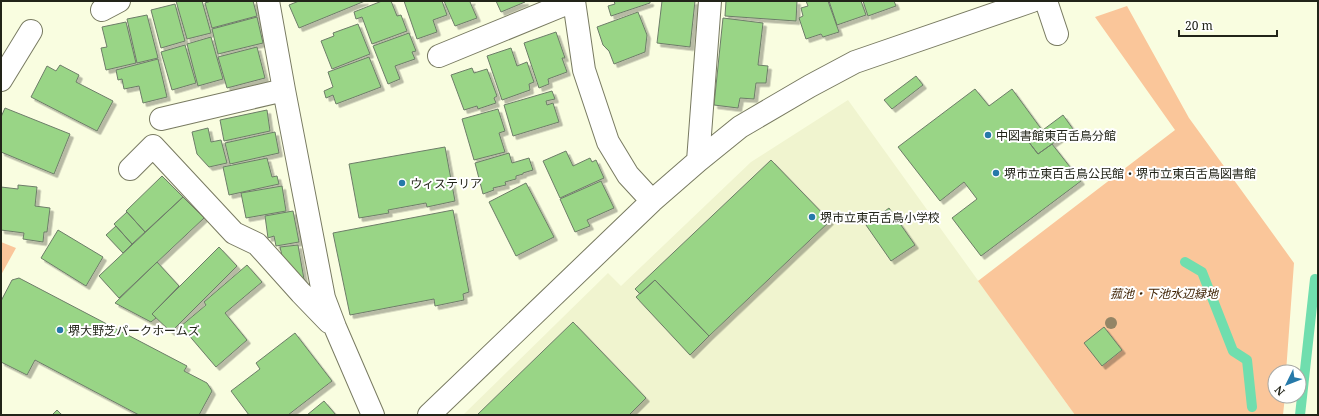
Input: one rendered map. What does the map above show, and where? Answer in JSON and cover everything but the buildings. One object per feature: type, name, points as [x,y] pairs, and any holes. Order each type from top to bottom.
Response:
[{"type":"street","points":[[268,1],[324,298],[334,327],[373,415]]},
{"type":"street","points":[[439,56],[574,1],[584,70],[608,142],[628,174],[652,201]]},
{"type":"street","points":[[698,161],[710,1]]},
{"type":"street","points":[[429,415],[652,201],[740,127],[810,86],[855,62],[1032,1]]},
{"type":"street","points":[[1046,1],[1057,34]]},
{"type":"street","points":[[1,80],[31,31]]},
{"type":"street","points":[[161,119],[284,90]]},
{"type":"street","points":[[130,169],[153,146],[234,233],[257,244],[334,327]]},
{"type":"shaded area","name":"堺市立東百舌鳥小学校","points":[[848,100],[1075,415],[463,415],[608,273],[621,286],[751,162]]},
{"type":"green space","name":"菰池・下池水辺緑地","points":[[1127,6],[1189,118],[1294,263],[1287,364],[1267,364],[1267,404],[1284,404],[1283,415],[1075,415],[978,281],[1175,130],[1095,17]]},
{"type":"green space","points":[[1,242],[16,248],[1,275]]},
{"type":"waterway","points":[[1185,262],[1202,272],[1233,351],[1247,360],[1252,407]]},
{"type":"waterway","points":[[1300,415],[1315,279]]},
{"type":"place","name":"中図書館東百舌鳥分館","points":[[988,135]]},
{"type":"place","name":"堺市立東百舌鳥公民館・堺市立東百舌鳥図書館","points":[[996,173]]},
{"type":"place","name":"ウィステリア","points":[[402,183]]},
{"type":"place","name":"堺市立東百舌鳥小学校","points":[[812,217]]},
{"type":"place","name":"堺大野芝パークホームズ","points":[[60,330]]}]
